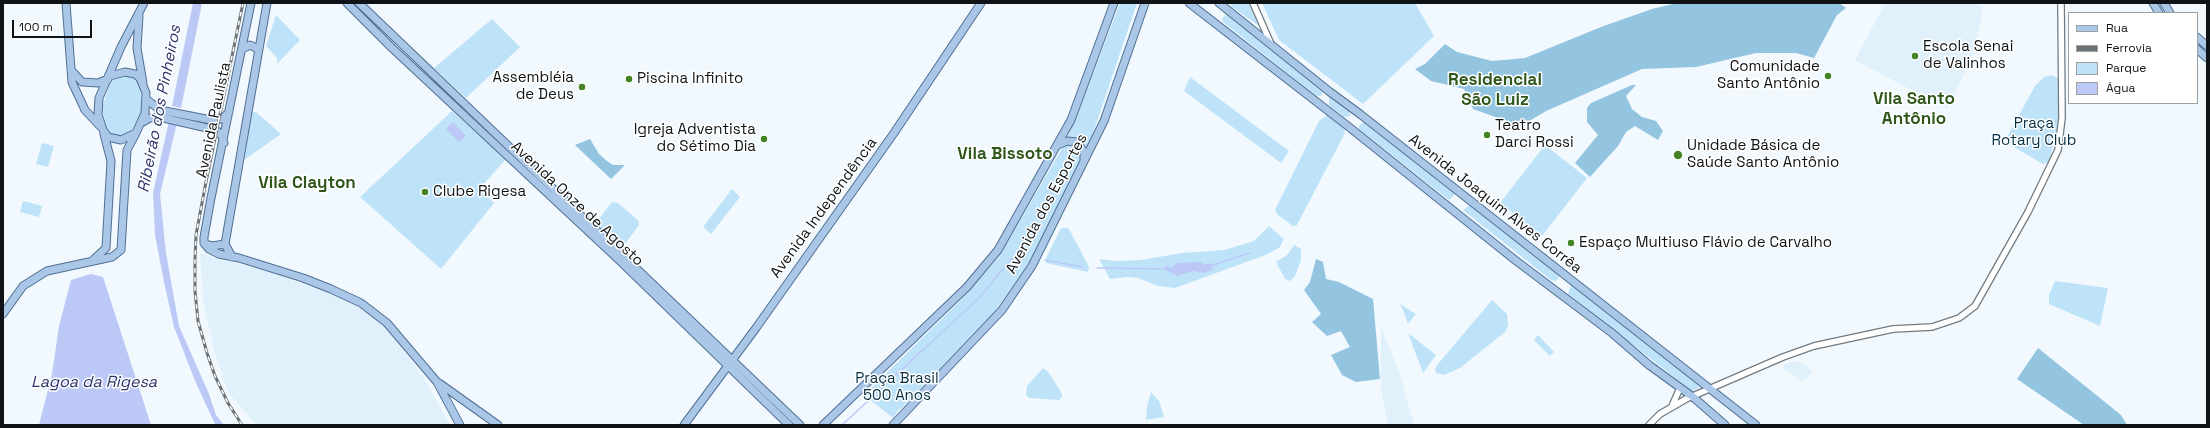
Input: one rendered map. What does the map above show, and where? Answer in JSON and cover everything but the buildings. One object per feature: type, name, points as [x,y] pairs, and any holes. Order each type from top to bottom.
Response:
[{"type":"main road","points":[[66,3],[70,69],[72,82],[80,101],[90,117],[102,128],[108,137],[115,140],[128,138],[136,133]]},
{"type":"main road","points":[[93,261],[106,248],[110,161],[98,108],[100,98],[121,47],[144,3]]},
{"type":"main road","name":"Avenida Paulista","points":[[204,243],[207,221],[252,3]]},
{"type":"main road","name":"Avenida Paulista","points":[[225,244],[267,3]]},
{"type":"main road","name":"Avenida Onze de Agosto","points":[[347,3],[392,48],[731,363],[800,425]]},
{"type":"main road","name":"Avenida Onze de Agosto","points":[[359,3],[622,256],[731,363],[789,425]]},
{"type":"main road","name":"Avenida Independência","points":[[684,425],[731,363],[894,133],[981,3]]},
{"type":"main road","name":"Avenida dos Esportes","points":[[823,425],[984,269],[998,250],[1057,146],[1077,107],[1114,3]]},
{"type":"main road","name":"Avenida dos Esportes","points":[[893,425],[1002,310],[1032,266],[1085,162],[1104,121],[1145,3]]},
{"type":"main road","name":"Avenida Joaquim Alves Corrêa","points":[[1188,3],[1349,127],[1451,209],[1693,397],[1725,425]]},
{"type":"main road","name":"Avenida Joaquim Alves Corrêa","points":[[1219,3],[1756,425]]},
{"type":"main road","points":[[2153,3],[2158,12]]},
{"type":"main road","points":[[2164,3],[2169,12]]},
{"type":"main road","points":[[3,314],[23,286],[34,278],[57,268],[112,257],[121,250],[127,150],[145,113],[146,99],[137,48],[139,14]]},
{"type":"main road","points":[[2198,39],[2207,46]]},
{"type":"main road","points":[[242,49],[250,45],[258,49]]},
{"type":"main road","points":[[2198,50],[2207,58]]},
{"type":"main road","points":[[70,69],[82,82],[98,83],[109,77],[125,72],[133,73],[140,78],[144,87]]},
{"type":"main road","points":[[146,99],[159,114],[184,123],[216,130],[222,136],[224,143]]},
{"type":"main road","points":[[141,123],[159,114],[185,115],[218,121],[230,112]]},
{"type":"main road","points":[[1057,146],[1067,141],[1077,142],[1084,152],[1085,162]]},
{"type":"main road","points":[[204,243],[212,246],[225,244],[232,257]]},
{"type":"main road","points":[[204,243],[213,252],[303,278],[361,303],[387,323],[437,382],[460,425]]},
{"type":"main road","points":[[106,248],[111,251],[121,250]]},
{"type":"main road","points":[[437,382],[498,425]]},
{"type":"main road","points":[[451,408],[452,404],[456,401],[465,402]]},
{"type":"street","points":[[1253,3],[1272,45]]},
{"type":"street","points":[[1648,425],[1660,414],[1672,407],[1764,364],[1814,346],[1893,329],[1932,327],[1959,318],[1975,306],[2028,212],[2058,150],[2062,110],[2061,3]]},
{"type":"street","points":[[1672,407],[1680,388]]},
{"type":"shaded area","points":[[1677,3],[1839,3],[1846,8],[1837,15],[1814,58],[1796,53],[1756,53],[1696,67],[1642,69],[1546,111],[1521,126],[1473,109],[1464,89],[1431,81],[1415,69],[1425,64],[1445,44],[1457,52],[1492,61],[1525,58],[1601,27],[1652,9]]},
{"type":"shaded area","name":"Escola Senai de Valinhos","points":[[1885,3],[1971,3],[1983,7],[1975,51],[1947,109],[1855,60]]},
{"type":"shaded area","points":[[1632,85],[1636,85],[1626,96],[1632,109],[1642,117],[1656,121],[1663,131],[1658,140],[1635,126],[1626,132],[1618,146],[1590,177],[1575,163],[1598,135],[1587,122],[1587,108],[1591,103]]},
{"type":"shaded area","points":[[590,139],[599,154],[607,161],[613,165],[625,165],[611,179],[575,145]]},
{"type":"shaded area","points":[[200,253],[268,272],[345,298],[390,331],[425,380],[450,425],[257,425],[229,394],[214,351],[203,301]]},
{"type":"shaded area","points":[[1316,259],[1323,262],[1326,279],[1339,282],[1373,299],[1380,379],[1356,382],[1342,375],[1331,355],[1350,347],[1341,331],[1327,336],[1312,322],[1321,314],[1304,290],[1310,282]]},
{"type":"shaded area","points":[[1381,326],[1400,375],[1414,425],[1388,425],[1381,389]]},
{"type":"shaded area","points":[[2038,348],[2121,415],[2127,425],[2084,425],[2017,379]]},
{"type":"shaded area","points":[[1799,361],[1813,371],[1802,382],[1783,368],[1785,364]]},
{"type":"green space","name":"Praça Brasil 500 Anos","points":[[1120,3],[1137,3],[1092,136],[1056,218],[1029,264],[980,332],[897,412],[893,418],[864,395],[957,304],[998,258],[1063,147],[1077,116]]},
{"type":"green space","points":[[1232,3],[1250,3],[1259,26],[1231,6]]},
{"type":"green space","points":[[1262,3],[1415,3],[1434,36],[1363,104],[1279,40]]},
{"type":"green space","points":[[1228,14],[1324,91],[1321,96],[1316,96],[1223,22],[1222,18]]},
{"type":"green space","points":[[276,15],[300,40],[277,64],[277,58],[266,46]]},
{"type":"green space","points":[[492,19],[520,47],[466,98],[434,68]]},
{"type":"green space","points":[[124,75],[135,78],[139,83],[142,104],[141,112],[132,131],[121,136],[111,134],[107,128],[102,108],[111,81]]},
{"type":"green space","name":"Praça Rotary Club","points":[[2052,75],[2059,79],[2058,125],[2049,162],[2043,164],[2007,143],[2007,137],[2035,86],[2044,77]]},
{"type":"green space","points":[[1190,77],[1289,151],[1281,163],[1184,91]]},
{"type":"green space","points":[[1329,97],[1333,97],[1349,110],[1350,116],[1344,117],[1329,105]]},
{"type":"green space","name":"Clube Rigesa","points":[[452,111],[506,159],[480,188],[494,203],[441,269],[360,197]]},
{"type":"green space","points":[[256,112],[281,134],[244,160],[241,158],[250,114]]},
{"type":"green space","points":[[1327,115],[1344,126],[1345,133],[1297,225],[1293,226],[1278,215],[1275,210],[1319,121]]},
{"type":"green space","points":[[1364,122],[1455,194],[1449,200],[1359,129],[1359,125]]},
{"type":"green space","points":[[42,143],[54,146],[48,167],[36,164]]},
{"type":"green space","points":[[1545,145],[1587,178],[1542,236],[1500,203]]},
{"type":"green space","points":[[732,189],[740,197],[711,234],[703,227]]},
{"type":"green space","points":[[23,201],[42,206],[39,217],[20,212]]},
{"type":"green space","points":[[612,202],[618,203],[639,221],[639,225],[623,247],[617,245],[595,224]]},
{"type":"green space","points":[[1470,205],[1561,275],[1556,281],[1551,280],[1463,210]]},
{"type":"green space","points":[[1269,226],[1284,239],[1280,247],[1268,254],[1175,288],[1158,286],[1138,278],[1128,277],[1110,279],[1099,259],[1115,261],[1141,260],[1182,253],[1224,250],[1254,241]]},
{"type":"green space","points":[[1061,228],[1068,228],[1070,231],[1089,267],[1088,272],[1046,263],[1045,260]]},
{"type":"green space","points":[[1294,245],[1301,249],[1301,260],[1295,276],[1290,281],[1285,279],[1276,262],[1287,255]]},
{"type":"green space","points":[[2055,281],[2108,288],[2100,326],[2049,304],[2049,295]]},
{"type":"green space","points":[[1571,285],[1575,286],[1698,383],[1699,388],[1692,391],[1568,294]]},
{"type":"green space","points":[[1492,300],[1507,314],[1508,325],[1505,332],[1460,368],[1444,375],[1436,373],[1435,369],[1438,364]]},
{"type":"green space","points":[[1400,304],[1416,314],[1408,324],[1404,313]]},
{"type":"green space","points":[[1408,333],[1436,355],[1423,373]]},
{"type":"green space","points":[[1538,335],[1554,352],[1550,356],[1534,340]]},
{"type":"green space","points":[[1043,368],[1049,373],[1062,394],[1062,397],[1059,400],[1029,398],[1026,395],[1027,386]]},
{"type":"green space","points":[[1151,392],[1159,401],[1164,417],[1146,420],[1147,407]]},
{"type":"water","points":[[193,3],[202,3],[181,108],[172,106]]},
{"type":"water","points":[[169,121],[177,123],[160,194],[166,253],[179,326],[209,394],[216,415],[224,425],[215,424],[196,383],[174,327],[155,235],[153,193]]},
{"type":"water","points":[[453,122],[466,136],[459,142],[446,129]]},
{"type":"water","points":[[1201,262],[1204,265],[1211,263],[1213,269],[1204,273],[1193,271],[1177,276],[1165,270],[1165,265],[1171,268],[1177,263]]},
{"type":"water","name":"Lagoa da Rigesa","points":[[91,274],[103,277],[151,425],[39,425],[52,374],[59,326],[71,280]]},
{"type":"waterway","points":[[1210,266],[1250,253]]},
{"type":"waterway","points":[[842,425],[979,298],[1011,259],[1020,256]]},
{"type":"waterway","points":[[1045,260],[1082,267]]},
{"type":"waterway","points":[[1097,268],[1166,269]]},
{"type":"railway","points":[[242,425],[228,403],[215,376],[207,353],[198,321],[195,291],[195,259],[196,235],[243,3]]},
{"type":"place","name":"Escola Senai de Valinhos","points":[[1915,56]]},
{"type":"place","name":"Comunidade Santo Antônio","points":[[1828,76]]},
{"type":"place","name":"Piscina Infinito","points":[[629,79]]},
{"type":"place","name":"Assembléia de Deus","points":[[582,87]]},
{"type":"place","name":"Teatro Darci Rossi","points":[[1487,135]]},
{"type":"place","name":"Igreja Adventista do Sétimo Dia","points":[[764,139]]},
{"type":"place","name":"Unidade Básica de Saúde Santo Antônio","points":[[1678,155]]},
{"type":"place","name":"Clube Rigesa","points":[[425,192]]},
{"type":"place","name":"Espaço Multiuso Flávio de Carvalho","points":[[1571,243]]},
{"type":"district","name":"Residencial São Luiz","points":[[1495,90]]},
{"type":"district","name":"Vila Santo Antônio","points":[[1914,109]]},
{"type":"district","name":"Vila Bissoto","points":[[1005,154]]},
{"type":"district","name":"Vila Clayton","points":[[307,183]]},
{"type":"water label","name":"Ribeirão dos Pinheiros","points":[[160,109]]}]
